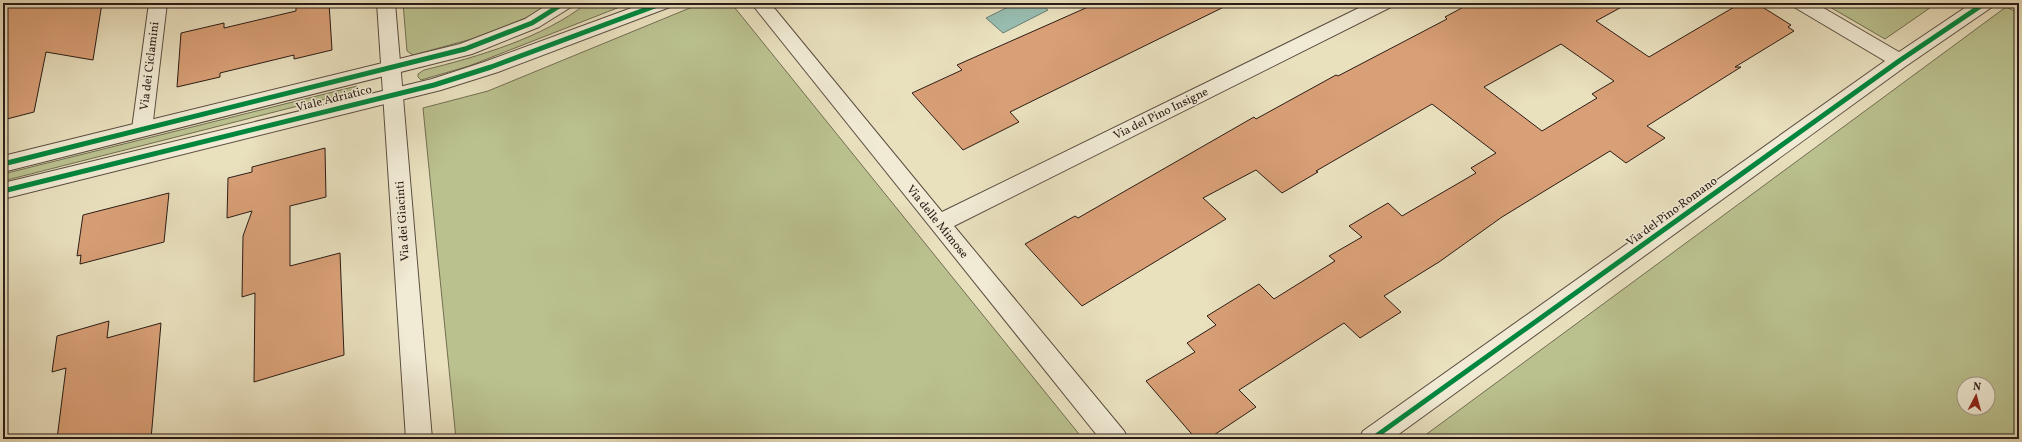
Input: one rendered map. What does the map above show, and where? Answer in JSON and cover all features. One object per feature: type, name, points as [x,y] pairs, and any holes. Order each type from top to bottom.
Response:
[{"type":"street","name":"Via dei Ciclamini","points":[[142,129],[158,3]]},
{"type":"street","name":"Via dei Giacinti","points":[[386,3],[419,439]]},
{"type":"street","name":"Viale Adriatico","points":[[3,164],[464,49],[532,23],[564,3]]},
{"type":"street","name":"Viale Adriatico","points":[[3,191],[394,95],[491,67],[663,3]]},
{"type":"street","name":"Via delle Mimose","points":[[760,3],[1115,439]]},
{"type":"street","name":"Via del Pino Insigne","points":[[939,224],[1384,3]]},
{"type":"street","points":[[1801,3],[1899,62]]},
{"type":"street","name":"Via del Pino Romano","points":[[1372,439],[1899,62],[1985,3]]},
{"type":"green space","points":[[403,3],[554,3],[526,18],[472,39],[413,55],[407,51]]},
{"type":"green space","points":[[587,3],[630,3],[469,66],[421,80],[418,77],[418,74],[424,70],[466,59],[509,45],[530,36],[570,15]]},
{"type":"green space","points":[[702,3],[731,3],[1083,439],[456,439],[423,108],[488,91]]},
{"type":"green space","points":[[1823,3],[1937,3],[1885,39]]},
{"type":"green space","points":[[2006,7],[2019,13],[2019,439],[1420,439]]},
{"type":"green space","points":[[357,86],[357,91],[3,181],[3,174]]},
{"type":"water","points":[[1016,3],[1040,3],[1048,10],[1003,33],[986,18]]},
{"type":"building","points":[[3,3],[102,3],[93,60],[46,52],[34,112],[3,120]]},
{"type":"building","points":[[313,3],[329,3],[332,50],[294,59],[294,55],[220,73],[220,77],[177,87],[181,33],[224,23],[224,28],[296,11],[296,7]]},
{"type":"building","points":[[1097,3],[1232,3],[1010,112],[1019,122],[963,150],[912,93],[962,70],[957,65]]},
{"type":"building","points":[[1471,3],[1629,3],[1596,21],[1649,57],[1741,3],[1756,3],[1791,25],[1788,27],[1794,31],[1735,67],[1741,67],[1647,126],[1665,138],[1626,163],[1610,151],[1502,217],[1439,262],[1384,296],[1401,312],[1360,338],[1344,323],[1239,390],[1256,407],[1208,439],[1196,439],[1146,381],[1195,352],[1187,343],[1216,325],[1207,316],[1259,284],[1274,299],[1335,261],[1329,256],[1362,237],[1349,226],[1388,203],[1402,216],[1476,173],[1471,168],[1496,153],[1432,104],[1316,171],[1318,172],[1282,193],[1256,170],[1203,198],[1226,219],[1082,306],[1025,244],[1075,216],[1078,218],[1254,117],[1256,119],[1336,75],[1338,76],[1447,19],[1445,17]],"holes":[[[1561,44],[1614,81],[1592,94],[1597,98],[1542,131],[1484,87]]]},
{"type":"building","points":[[325,148],[326,197],[290,206],[290,266],[340,253],[344,355],[254,382],[255,293],[242,297],[243,236],[252,211],[227,218],[228,178],[252,172],[252,167]]},
{"type":"building","points":[[169,193],[164,242],[80,264],[81,255],[77,256],[83,215]]},
{"type":"building","points":[[109,321],[107,338],[161,323],[151,439],[57,439],[66,368],[52,372],[57,336]]},
{"type":"cycle path","points":[[3,164],[465,49],[532,23],[564,3]]},
{"type":"cycle path","points":[[3,191],[434,85],[491,67],[663,3]]},
{"type":"cycle path","points":[[1372,439],[1899,61],[1985,3]]}]
